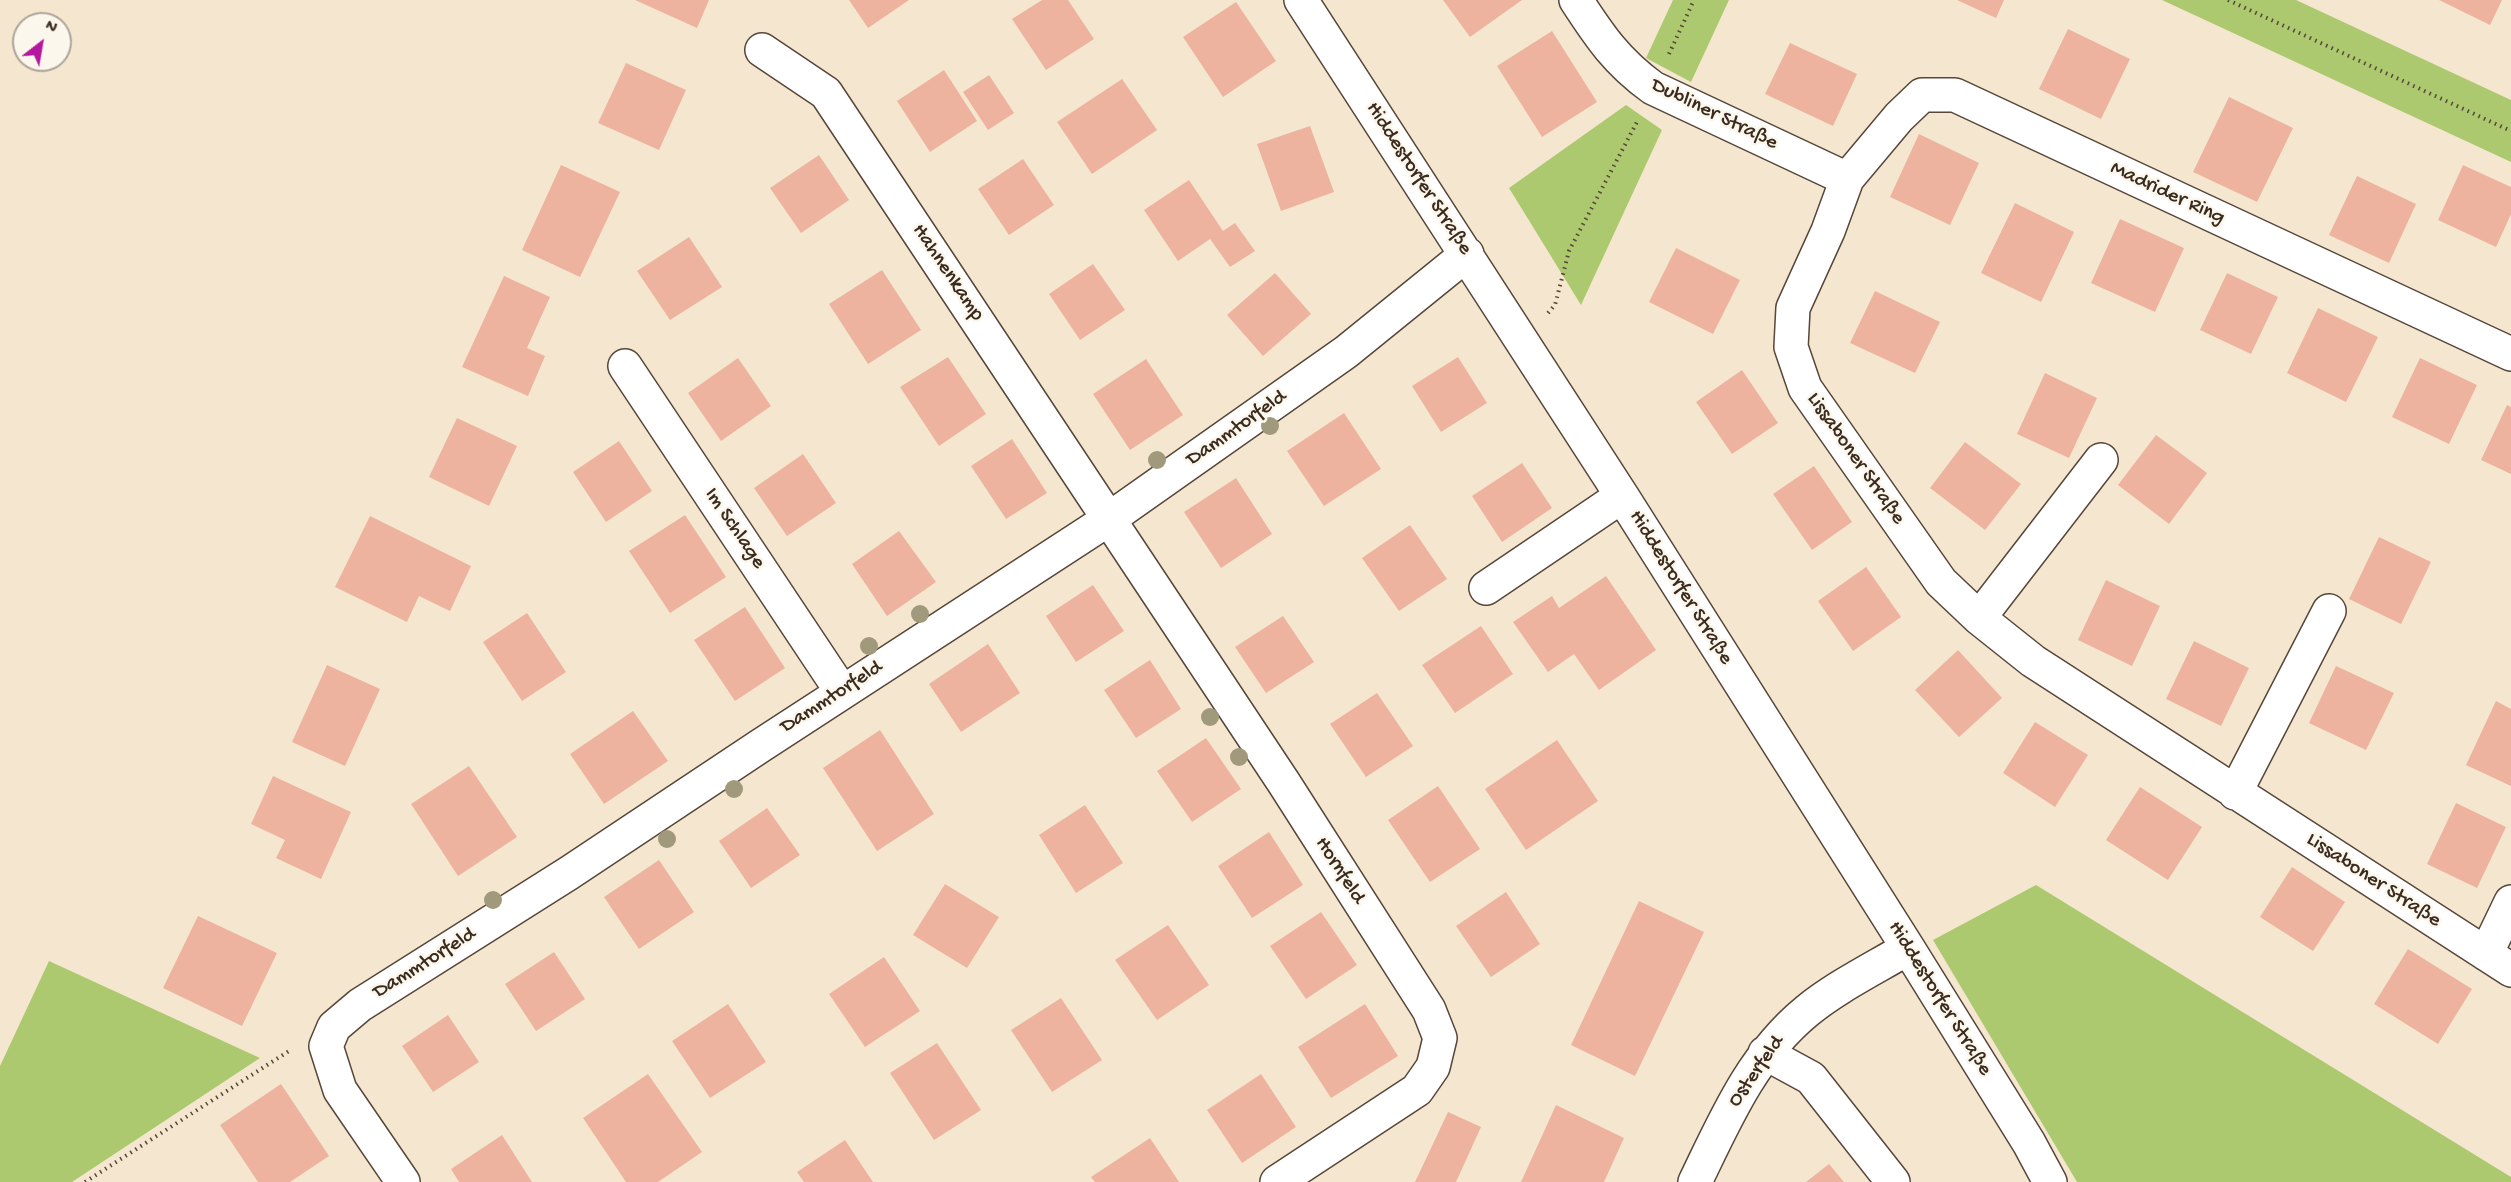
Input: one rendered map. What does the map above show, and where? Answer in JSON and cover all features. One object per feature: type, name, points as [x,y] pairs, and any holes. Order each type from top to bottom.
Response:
[{"type":"street","name":"Hiddestorfer Straße","points":[[1301,0],[1622,496],[1908,948],[2029,1143],[2050,1182]]},
{"type":"street","name":"Dubliner Straße","points":[[1576,0],[1607,47],[1627,69],[1653,88],[1847,179]]},
{"type":"street","name":"Hahnenkamp","points":[[762,50],[826,93],[1109,519]]},
{"type":"street","name":"Madrider Ring","points":[[1847,179],[1899,117],[1922,95],[1955,95],[2511,354]]},
{"type":"street","name":"Lissaboner Straße","points":[[1847,179],[1828,231],[1793,308],[1791,347],[1805,388],[1811,398],[1941,582],[1979,618],[2033,661],[2498,962]]},
{"type":"street","name":"Dammtorfeld","points":[[326,1046],[334,1028],[360,1005],[569,873],[1109,519],[1346,352],[1467,254]]},
{"type":"street","name":"Im Schlage","points":[[625,366],[842,692]]},
{"type":"street","points":[[1979,618],[2020,568],[2101,460]]},
{"type":"street","points":[[1486,588],[1622,496]]},
{"type":"street","name":"Hornfeld","points":[[1109,519],[1284,783],[1429,1010],[1440,1038],[1434,1067],[1417,1090],[1277,1182]]},
{"type":"street","points":[[2235,793],[2329,610]]},
{"type":"street","points":[[2498,962],[2511,902]]},
{"type":"street","name":"Osterfeld","points":[[1695,1182],[1733,1102],[1765,1053],[1808,1010],[1908,948]]},
{"type":"street","points":[[326,1046],[340,1090],[403,1182]]},
{"type":"street","points":[[1765,1053],[1811,1078],[1893,1182]]},
{"type":"path","points":[[1524,343],[1555,305],[1569,251],[1653,88],[1695,0]]},
{"type":"path","points":[[2228,0],[2511,131]]},
{"type":"path","points":[[85,1182],[289,1051],[326,1046]]},
{"type":"green space","points":[[1673,0],[1729,0],[1691,82],[1646,58]]},
{"type":"green space","points":[[2162,0],[2296,0],[2511,100],[2511,162]]},
{"type":"green space","points":[[1626,105],[1662,130],[1581,305],[1509,188]]},
{"type":"green space","points":[[2036,885],[2511,1177],[2511,1182],[2077,1182],[1933,940]]},
{"type":"green space","points":[[49,961],[260,1058],[72,1182],[0,1182],[0,1066]]},
{"type":"building","points":[[635,0],[709,0],[697,28]]},
{"type":"building","points":[[849,0],[909,0],[868,28]]},
{"type":"building","points":[[1042,0],[1068,0],[1094,39],[1046,70],[1012,19]]},
{"type":"building","points":[[1443,0],[1522,0],[1470,37]]},
{"type":"building","points":[[1957,0],[2004,0],[1996,18]]},
{"type":"building","points":[[2439,0],[2502,0],[2490,25]]},
{"type":"building","points":[[1236,2],[1276,61],[1223,97],[1183,37]]},
{"type":"building","points":[[2068,29],[2130,59],[2101,119],[2039,89]]},
{"type":"building","points":[[1552,31],[1597,102],[1542,137],[1497,66]]},
{"type":"building","points":[[1790,43],[1857,74],[1833,126],[1765,94]]},
{"type":"building","points":[[626,63],[686,90],[659,150],[598,123]]},
{"type":"building","points":[[944,70],[977,121],[930,152],[897,101]]},
{"type":"building","points":[[989,75],[1014,113],[988,130],[963,92]]},
{"type":"building","points":[[1122,79],[1157,130],[1092,174],[1057,122]]},
{"type":"building","points":[[2229,97],[2293,128],[2257,202],[2193,172]]},
{"type":"building","points":[[1310,126],[1334,192],[1281,211],[1257,144]]},
{"type":"building","points":[[1919,134],[1979,163],[1950,225],[1890,197]]},
{"type":"building","points":[[819,155],[849,200],[801,233],[770,188]]},
{"type":"building","points":[[1023,159],[1054,205],[1009,235],[978,189]]},
{"type":"building","points":[[561,165],[620,192],[580,277],[522,250]]},
{"type":"building","points":[[2463,165],[2511,187],[2511,214],[2496,247],[2438,220]]},
{"type":"building","points":[[2357,176],[2416,204],[2389,263],[2329,235]]},
{"type":"building","points":[[1189,180],[1223,231],[1235,223],[1255,251],[1230,267],[1210,239],[1178,261],[1144,210]]},
{"type":"building","points":[[2015,203],[2074,232],[2041,302],[1981,273]]},
{"type":"building","points":[[2120,219],[2184,248],[2155,312],[2091,283]]},
{"type":"building","points":[[689,237],[722,287],[670,320],[637,271]]},
{"type":"building","points":[[1676,248],[1740,280],[1713,334],[1649,302]]},
{"type":"building","points":[[1093,264],[1125,310],[1080,340],[1049,294]]},
{"type":"building","points":[[882,270],[921,330],[868,364],[829,304]]},
{"type":"building","points":[[1275,273],[1311,314],[1263,356],[1227,315]]},
{"type":"building","points":[[2227,273],[2278,297],[2251,354],[2200,330]]},
{"type":"building","points":[[504,276],[550,297],[527,348],[545,356],[528,396],[462,367]]},
{"type":"building","points":[[1875,291],[1940,322],[1915,373],[1850,343]]},
{"type":"building","points":[[2318,308],[2378,337],[2346,402],[2287,373]]},
{"type":"building","points":[[948,357],[986,414],[939,446],[900,387]]},
{"type":"building","points":[[1458,357],[1487,403],[1441,432],[1412,386]]},
{"type":"building","points":[[738,358],[771,406],[721,441],[688,393]]},
{"type":"building","points":[[2420,358],[2477,385],[2449,444],[2392,417]]},
{"type":"building","points":[[1146,359],[1183,415],[1130,450],[1093,394]]},
{"type":"building","points":[[1742,370],[1778,423],[1732,454],[1696,402]]},
{"type":"building","points":[[2045,373],[2097,398],[2069,458],[2017,434]]},
{"type":"building","points":[[2507,405],[2511,407],[2511,474],[2481,460]]},
{"type":"building","points":[[1344,413],[1381,469],[1324,506],[1287,451]]},
{"type":"building","points":[[457,418],[517,446],[489,506],[429,477]]},
{"type":"building","points":[[2156,435],[2207,473],[2169,524],[2118,485]]},
{"type":"building","points":[[1012,439],[1047,493],[1006,519],[971,466]]},
{"type":"building","points":[[619,441],[652,491],[606,522],[573,472]]},
{"type":"building","points":[[1965,442],[2021,484],[1985,530],[1930,488]]},
{"type":"building","points":[[803,454],[836,503],[787,536],[754,488]]},
{"type":"building","points":[[1522,463],[1552,508],[1502,542],[1472,496]]},
{"type":"building","points":[[1814,466],[1852,522],[1812,550],[1773,494]]},
{"type":"building","points":[[1236,478],[1272,534],[1221,568],[1184,512]]},
{"type":"building","points":[[685,515],[726,577],[670,613],[629,551]]},
{"type":"building","points":[[370,516],[471,566],[450,611],[419,596],[407,622],[335,587]]},
{"type":"building","points":[[1410,525],[1447,579],[1399,611],[1362,558]]},
{"type":"building","points":[[899,531],[936,582],[887,616],[852,564]]},
{"type":"building","points":[[2379,537],[2431,562],[2401,624],[2349,599]]},
{"type":"building","points":[[1866,567],[1901,617],[1853,651],[1818,601]]},
{"type":"building","points":[[1606,576],[1656,650],[1599,690],[1574,654],[1548,672],[1513,622],[1552,596],[1559,608]]},
{"type":"building","points":[[2106,580],[2160,606],[2132,666],[2078,640]]},
{"type":"building","points":[[1093,585],[1124,631],[1076,662],[1046,616]]},
{"type":"building","points":[[745,607],[785,668],[735,701],[694,640]]},
{"type":"building","points":[[527,613],[566,672],[522,701],[483,642]]},
{"type":"building","points":[[1283,616],[1314,662],[1266,693],[1235,647]]},
{"type":"building","points":[[1481,626],[1513,674],[1455,713],[1422,665]]},
{"type":"building","points":[[2194,641],[2249,668],[2221,726],[2166,699]]},
{"type":"building","points":[[988,644],[1020,693],[961,732],[929,684]]},
{"type":"building","points":[[1958,650],[2002,698],[1959,737],[1915,690]]},
{"type":"building","points":[[1150,660],[1181,709],[1136,738],[1104,690]]},
{"type":"building","points":[[327,665],[380,689],[345,766],[292,742]]},
{"type":"building","points":[[2336,666],[2394,693],[2366,750],[2309,723]]},
{"type":"building","points":[[1377,693],[1413,746],[1366,777],[1330,724]]},
{"type":"building","points":[[2496,701],[2511,709],[2511,786],[2466,765]]},
{"type":"building","points":[[633,711],[668,761],[604,804],[570,754]]},
{"type":"building","points":[[2035,722],[2088,755],[2055,807],[2003,773]]},
{"type":"building","points":[[880,730],[934,814],[877,851],[823,768]]},
{"type":"building","points":[[1206,738],[1241,789],[1192,822],[1157,771]]},
{"type":"building","points":[[1557,740],[1598,801],[1526,850],[1485,789]]},
{"type":"building","points":[[469,766],[517,837],[458,876],[411,804]]},
{"type":"building","points":[[273,776],[351,812],[321,879],[276,858],[285,840],[251,824]]},
{"type":"building","points":[[1438,786],[1480,849],[1430,882],[1388,820]]},
{"type":"building","points":[[2140,787],[2202,827],[2168,880],[2106,840]]},
{"type":"building","points":[[2456,803],[2506,827],[2477,888],[2427,864]]},
{"type":"building","points":[[1085,805],[1123,863],[1076,893],[1039,835]]},
{"type":"building","points":[[767,808],[800,855],[751,888],[719,841]]},
{"type":"building","points":[[1269,832],[1303,885],[1252,918],[1218,866]]},
{"type":"building","points":[[659,860],[694,912],[639,949],[604,897]]},
{"type":"building","points":[[2292,867],[2345,902],[2313,951],[2260,917]]},
{"type":"building","points":[[945,884],[999,917],[967,968],[913,935]]},
{"type":"building","points":[[1506,892],[1540,944],[1491,977],[1456,926]]},
{"type":"building","points":[[1639,901],[1704,932],[1635,1076],[1571,1045]]},
{"type":"building","points":[[1321,912],[1357,965],[1306,999],[1270,946]]},
{"type":"building","points":[[198,916],[277,953],[242,1026],[163,988]]},
{"type":"building","points":[[1168,925],[1209,985],[1157,1020],[1115,960]]},
{"type":"building","points":[[2408,949],[2472,989],[2438,1044],[2374,1004]]},
{"type":"building","points":[[554,952],[585,999],[536,1031],[505,984]]},
{"type":"building","points":[[884,957],[920,1011],[865,1047],[829,994]]},
{"type":"building","points":[[1061,998],[1102,1060],[1052,1092],[1011,1030]]},
{"type":"building","points":[[728,1004],[766,1062],[710,1098],[672,1041]]},
{"type":"building","points":[[1365,1004],[1398,1056],[1331,1098],[1298,1047]]},
{"type":"building","points":[[448,1015],[479,1062],[433,1092],[402,1046]]},
{"type":"building","points":[[937,1043],[981,1110],[934,1140],[890,1073]]},
{"type":"building","points":[[648,1074],[702,1152],[658,1182],[626,1182],[583,1118]]},
{"type":"building","points":[[1261,1074],[1296,1127],[1242,1163],[1207,1110]]},
{"type":"building","points":[[281,1084],[329,1156],[290,1182],[258,1182],[220,1125]]},
{"type":"building","points":[[1556,1105],[1624,1138],[1604,1182],[1521,1182]]},
{"type":"building","points":[[1448,1112],[1481,1127],[1456,1182],[1415,1182]]},
{"type":"building","points":[[502,1135],[532,1182],[459,1182],[451,1169]]},
{"type":"building","points":[[1150,1138],[1179,1182],[1095,1182],[1091,1177]]},
{"type":"building","points":[[845,1140],[873,1182],[804,1182],[797,1172]]},
{"type":"building","points":[[1829,1164],[1844,1182],[1806,1182]]}]
